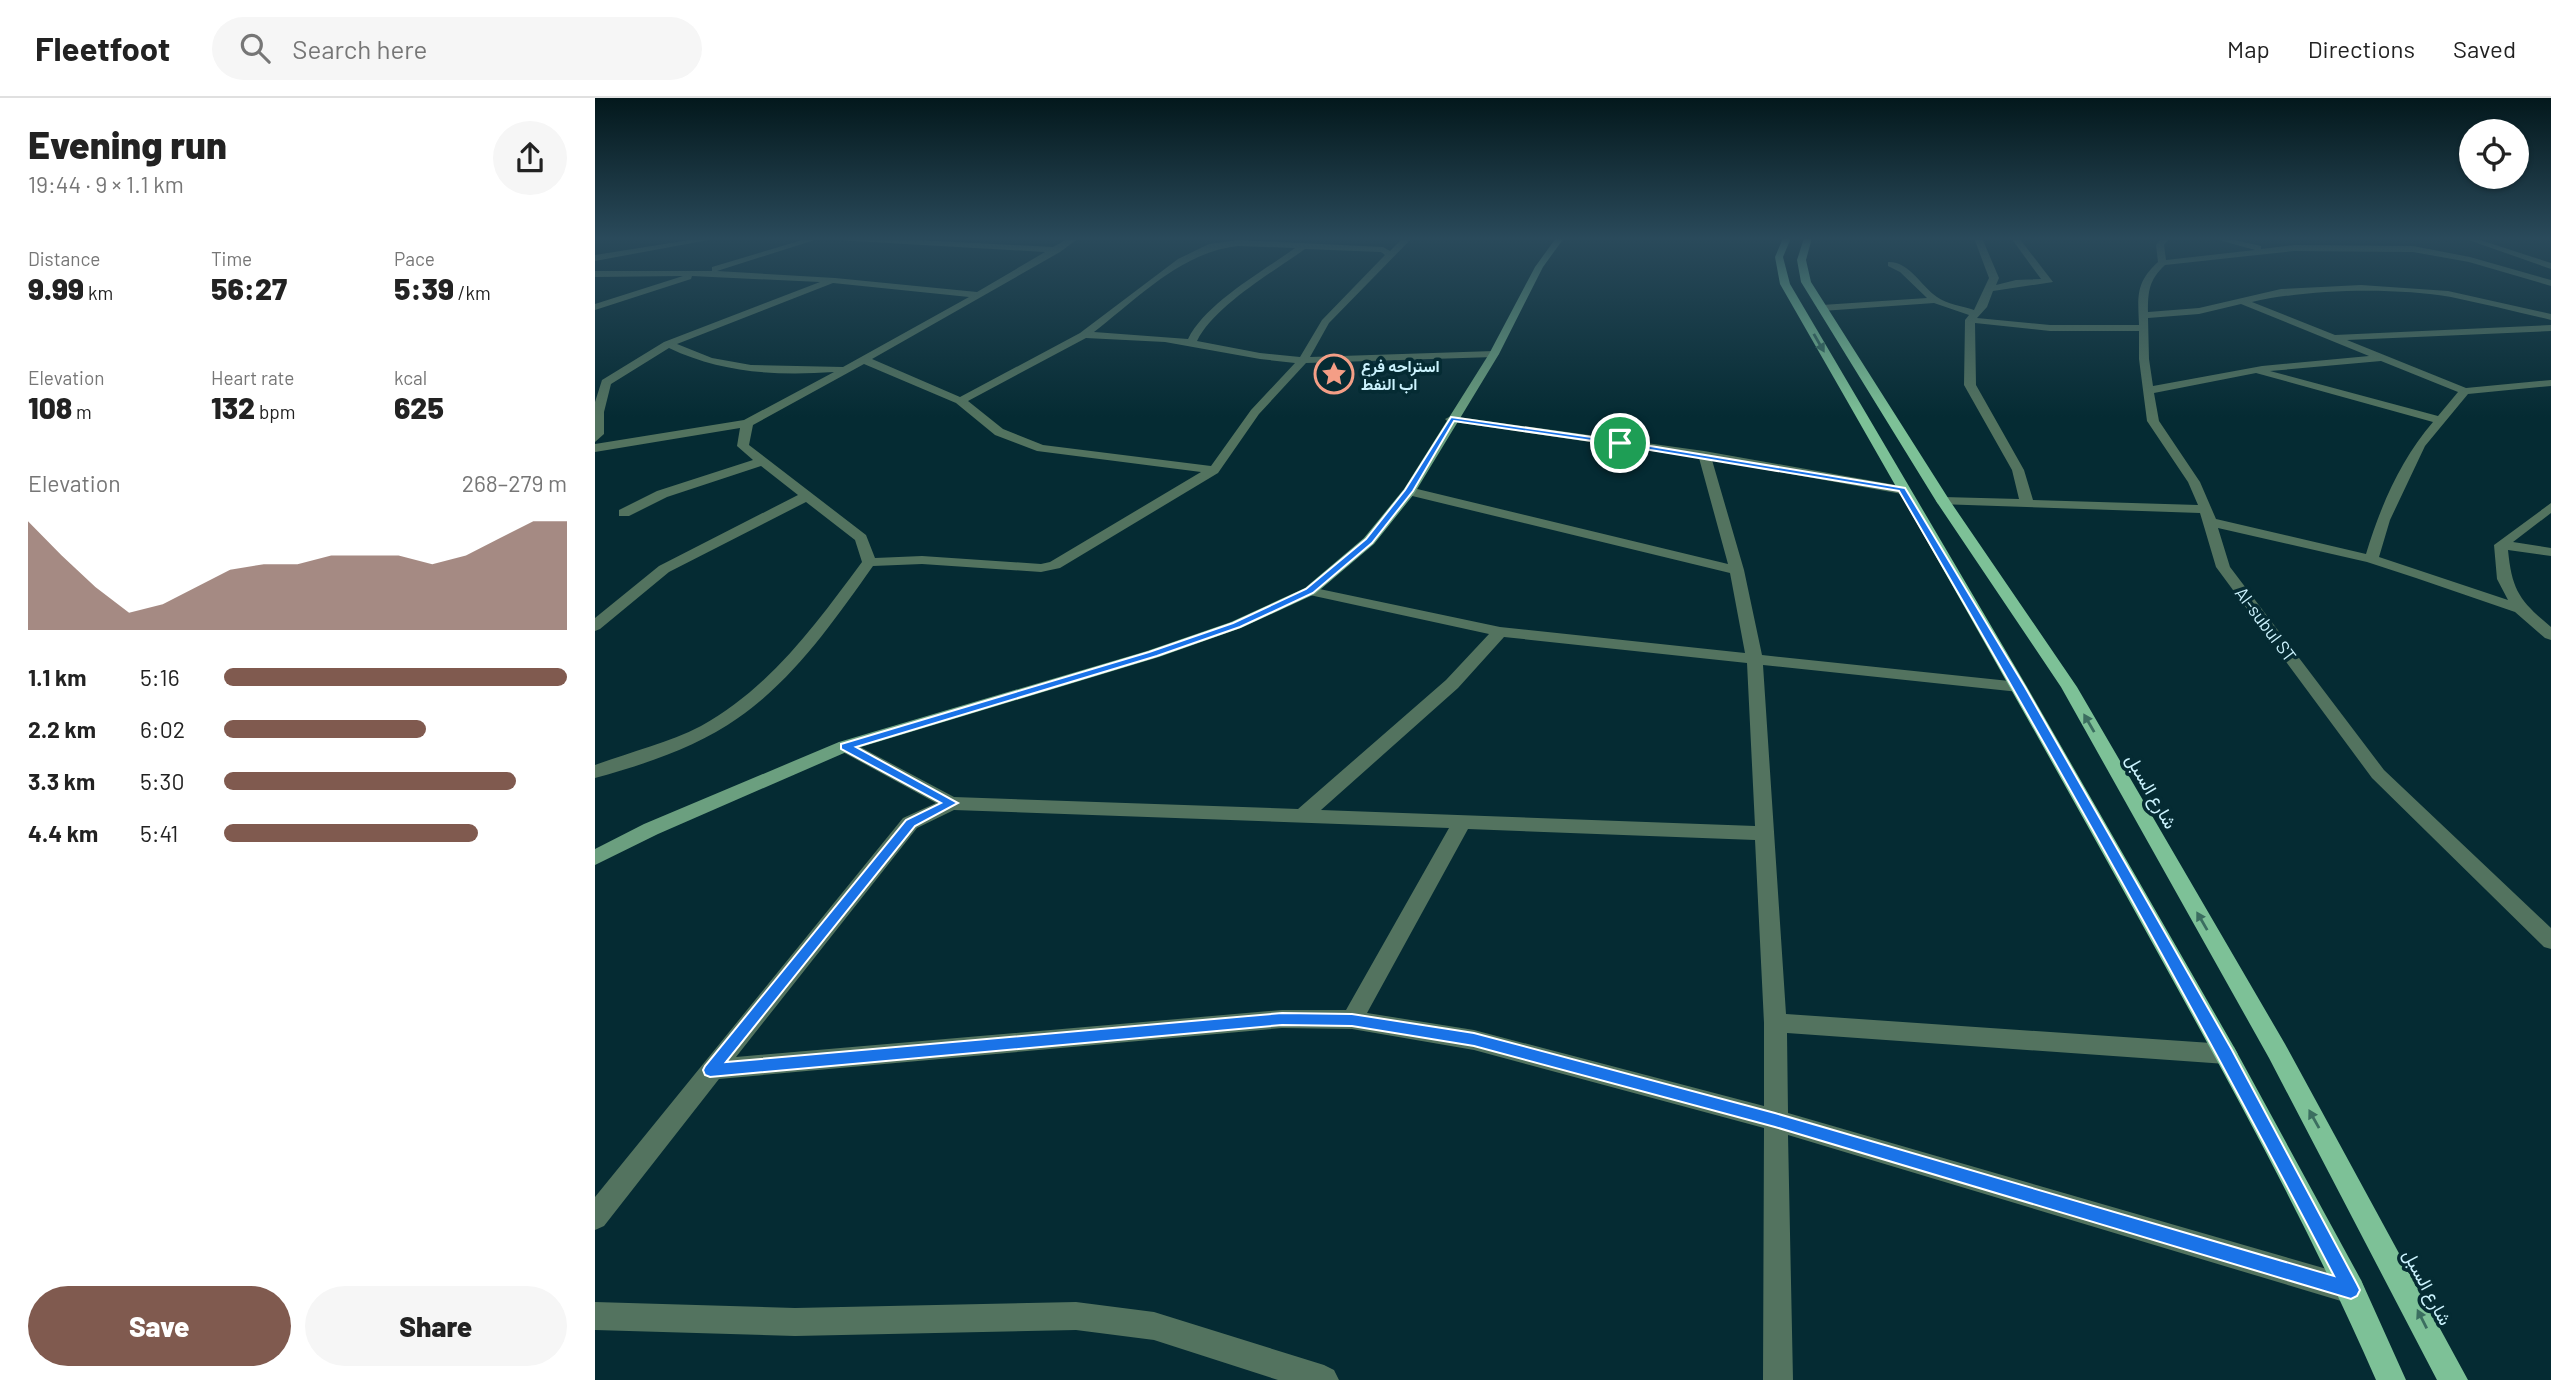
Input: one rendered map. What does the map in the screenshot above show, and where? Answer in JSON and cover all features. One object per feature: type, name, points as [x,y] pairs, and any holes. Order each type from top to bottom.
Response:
[{"type":"main road","points":[[1792,298],[2019,687],[2226,1054],[2351,1290],[2391,1380]]},
{"type":"main road","name":"شارع السبل","points":[[1816,298],[1943,501],[2069,687],[2277,1051],[2453,1380]]},
{"type":"street","points":[[595,307],[624,298]]},
{"type":"street","points":[[595,438],[599,434],[601,382],[668,344],[787,298]]},
{"type":"street","points":[[595,448],[747,423],[973,298]]},
{"type":"street","points":[[960,401],[1084,335],[1133,298]]},
{"type":"street","points":[[1191,343],[1192,334],[1235,298]]},
{"type":"street","points":[[869,562],[922,560],[1041,568],[1055,565],[1214,470],[1255,412],[1303,360],[1325,322],[1348,298]]},
{"type":"street","points":[[595,858],[651,829],[845,746],[1153,654],[1236,625],[1310,591],[1369,541],[1409,491],[1451,419],[1494,354],[1523,298]]},
{"type":"street","points":[[1933,298],[1973,317],[2050,328],[2142,328]]},
{"type":"street","points":[[1986,298],[1973,317],[1970,385],[2013,459],[2027,503]]},
{"type":"street","name":"Al-subul ST","points":[[2143,298],[2142,328],[2153,421],[2194,482],[2223,567],[2378,774],[2551,941]]},
{"type":"street","points":[[2143,315],[2199,311],[2256,298]]},
{"type":"street","points":[[2465,298],[2551,317]]},
{"type":"street","points":[[1822,308],[1935,300]]},
{"type":"street","points":[[2242,301],[2465,391],[2551,383]]},
{"type":"street","points":[[2332,338],[2551,328]]},
{"type":"street","points":[[1084,335],[1191,343],[1246,356],[1303,360],[1494,354]]},
{"type":"street","points":[[668,344],[694,358],[737,367],[774,371],[846,368]]},
{"type":"street","points":[[861,359],[960,401],[999,432],[1041,449],[1214,470]]},
{"type":"street","points":[[2148,391],[2206,377],[2256,370],[2331,360],[2384,359]]},
{"type":"street","points":[[2256,370],[2439,420]]},
{"type":"street","points":[[2371,559],[2383,520],[2419,445],[2465,391]]},
{"type":"street","points":[[1451,419],[1704,455],[1902,489]]},
{"type":"street","points":[[747,423],[743,446],[760,462],[809,495],[861,538],[869,562]]},
{"type":"street","points":[[1704,455],[1737,570],[1755,661],[1762,833],[1775,1023],[1777,1380]]},
{"type":"street","points":[[624,513],[662,494],[760,462]]},
{"type":"street","points":[[1409,491],[1737,570]]},
{"type":"street","points":[[598,622],[664,569],[809,495]]},
{"type":"street","points":[[1943,501],[2027,503],[2207,515],[2371,559],[2520,609],[2551,635]]},
{"type":"street","points":[[2501,545],[2551,507]]},
{"type":"street","points":[[2501,545],[2504,579],[2520,609]]},
{"type":"street","points":[[2501,545],[2551,552]]},
{"type":"street","points":[[595,772],[706,730],[761,692],[818,631],[869,562]]},
{"type":"street","points":[[1310,591],[1500,632],[2019,687]]},
{"type":"street","points":[[1302,816],[1452,684],[1500,632]]},
{"type":"street","points":[[845,746],[951,803],[1762,833]]},
{"type":"street","points":[[595,1217],[910,823],[951,803]]},
{"type":"street","points":[[1352,1020],[1462,822]]},
{"type":"street","points":[[710,1070],[1282,1019],[1352,1020],[1474,1040],[1775,1120],[2351,1290]]},
{"type":"street","points":[[1775,1023],[2226,1054]]},
{"type":"street","points":[[595,1316],[795,1322],[1076,1316],[1154,1326],[1324,1380]]},
{"type":"place","name":"استراحه فرع اب النفط","points":[[1334,374]]},
{"type":"route","points":[[1451,419],[1620,443],[1902,489],[2019,687],[2226,1054],[2351,1290],[1775,1120],[1474,1040],[1352,1020],[1282,1019],[710,1070],[910,823],[951,803],[845,746],[1153,654],[1236,625],[1310,591],[1369,541],[1409,491],[1451,419]]}]
